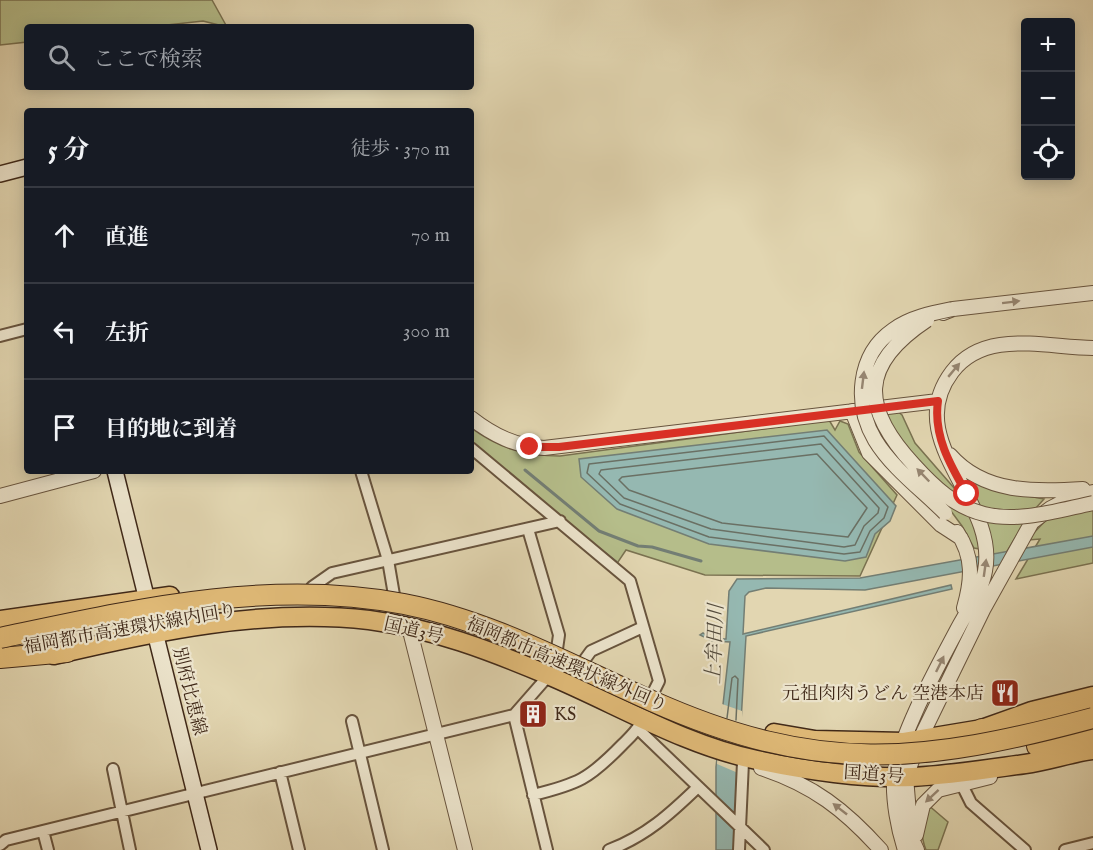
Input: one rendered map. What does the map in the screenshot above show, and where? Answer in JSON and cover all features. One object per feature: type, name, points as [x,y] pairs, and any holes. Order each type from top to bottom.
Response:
[{"type":"highway","name":"国道3号","points":[[0,620],[146,599],[264,588],[312,587],[394,595],[485,620],[718,719],[815,740],[912,740],[982,729],[1032,711],[1093,696]]},
{"type":"highway","name":"福岡都市高速環状線外回り","points":[[0,638],[149,608],[196,601],[271,594],[348,595],[405,604],[481,625],[709,724],[797,749],[862,756],[919,754],[985,745],[1039,733],[1093,716]]},
{"type":"highway","name":"福岡都市高速環状線内回り","points":[[3,658],[102,629],[198,613],[280,606],[348,608],[421,621],[478,637],[710,738],[795,761],[871,769],[921,766],[988,757],[1039,733],[1091,743]]},
{"type":"highway","name":"国道3号","points":[[67,652],[156,633],[236,621],[309,618],[370,620],[409,627],[474,646],[549,675],[640,724],[742,760],[851,774],[900,777],[1025,764],[1091,743]]},
{"type":"highway","points":[[3,658],[67,652]]},
{"type":"highway","points":[[982,729],[1039,733],[1093,707]]},
{"type":"main road","points":[[0,174],[24,168]]},
{"type":"main road","name":"別府比恵線","points":[[116,474],[209,850]]},
{"type":"street","points":[[960,625],[971,581],[970,560],[961,538],[945,513],[876,442],[864,414],[862,384],[864,371],[871,355],[893,330],[911,320],[953,309],[1093,293]]},
{"type":"street","points":[[953,309],[927,320],[904,335],[889,351],[878,373],[874,394],[877,413],[892,441],[940,492],[968,509],[1000,516],[1043,514],[1093,504]]},
{"type":"street","points":[[0,336],[24,330]]},
{"type":"street","points":[[905,850],[901,838],[900,777],[912,740],[960,625],[976,598],[984,576],[986,547],[979,519],[952,469],[942,444],[937,422],[938,401],[947,379],[960,362],[990,346],[1019,344],[1093,348]]},
{"type":"street","points":[[474,420],[488,431],[515,444],[544,448],[938,401]]},
{"type":"street","points":[[852,411],[869,453],[941,525],[961,538]]},
{"type":"street","points":[[942,444],[959,465],[997,485],[1049,491],[1093,490]]},
{"type":"street","points":[[474,450],[630,581],[659,681],[653,693]]},
{"type":"street","points":[[0,496],[83,474]]},
{"type":"street","points":[[362,474],[388,560],[394,595]]},
{"type":"street","points":[[912,740],[1023,534],[1032,522],[1051,508],[1074,496],[1093,490]]},
{"type":"street","points":[[312,587],[332,573],[560,521]]},
{"type":"street","points":[[528,529],[560,635],[557,649]]},
{"type":"street","points":[[409,627],[465,850]]},
{"type":"street","points":[[582,662],[591,651],[643,627]]},
{"type":"street","points":[[0,845],[6,840],[513,715],[549,675]]},
{"type":"street","points":[[513,715],[547,850]]},
{"type":"street","points":[[351,721],[383,850]]},
{"type":"street","points":[[533,795],[585,779],[598,770],[640,724],[717,807],[764,850]]},
{"type":"street","points":[[739,850],[736,824],[742,760],[784,775],[826,798],[852,818],[881,850]]},
{"type":"street","points":[[914,843],[918,834],[919,814],[928,798],[938,790],[1007,773],[1025,764]]},
{"type":"street","points":[[113,769],[130,850]]},
{"type":"street","points":[[280,772],[300,850]]},
{"type":"street","points":[[900,777],[914,843]]},
{"type":"street","points":[[961,783],[971,803],[1025,850]]},
{"type":"street","points":[[609,850],[626,847],[659,824],[698,787]]},
{"type":"street","points":[[43,831],[48,850]]},
{"type":"street","points":[[1065,850],[1093,843]]},
{"type":"green space","points":[[0,0],[212,0],[225,24],[203,21],[176,24],[24,24],[24,42],[0,45]]},
{"type":"green space","points":[[883,410],[896,410],[902,415],[915,443],[968,504],[941,486],[918,464],[899,438]]},
{"type":"green space","points":[[829,420],[835,430],[840,421],[848,424],[859,452],[897,495],[860,576],[705,575],[626,550],[616,565],[474,447],[474,430],[513,450],[535,455],[560,456]]},
{"type":"green space","points":[[960,475],[995,490],[1044,499],[1035,509],[1001,511],[977,508]]},
{"type":"green space","points":[[945,503],[975,518],[980,549],[974,548],[962,526]]},
{"type":"green space","points":[[1093,508],[1093,563],[1016,579],[1040,539],[1027,540],[1050,516]]},
{"type":"green space","points":[[983,520],[1026,520],[1006,553],[989,555]]},
{"type":"green space","points":[[927,804],[948,822],[938,850],[926,850],[924,844],[922,827]]},
{"type":"water","points":[[827,430],[896,506],[890,521],[875,534],[866,557],[845,561],[709,544],[617,509],[581,477],[579,459]]},
{"type":"water","points":[[1093,536],[1093,547],[865,590],[766,588],[749,592],[745,596],[743,634],[951,585],[952,589],[746,636],[738,773],[737,850],[716,850],[716,767],[730,642],[712,641],[700,635],[703,633],[712,639],[726,639],[729,591],[737,579],[860,578]]},
{"type":"pier","points":[[722,704],[742,711],[742,756],[738,773],[717,764],[718,748],[715,747]]},
{"type":"waterway","points":[[525,470],[599,531],[638,546],[652,547],[701,561]]},
{"type":"waterway","points":[[603,552],[616,562]]},
{"type":"place","name":"元祖肉肉うどん 空港本店","points":[[1005,693]]},
{"type":"place","name":"KS","points":[[533,714]]},
{"type":"route","points":[[530,447],[559,447],[766,423],[906,403],[938,401],[936,411],[939,433],[952,469],[967,494]]},
{"type":"water label","name":"上牟田川","points":[[714,644]]}]
